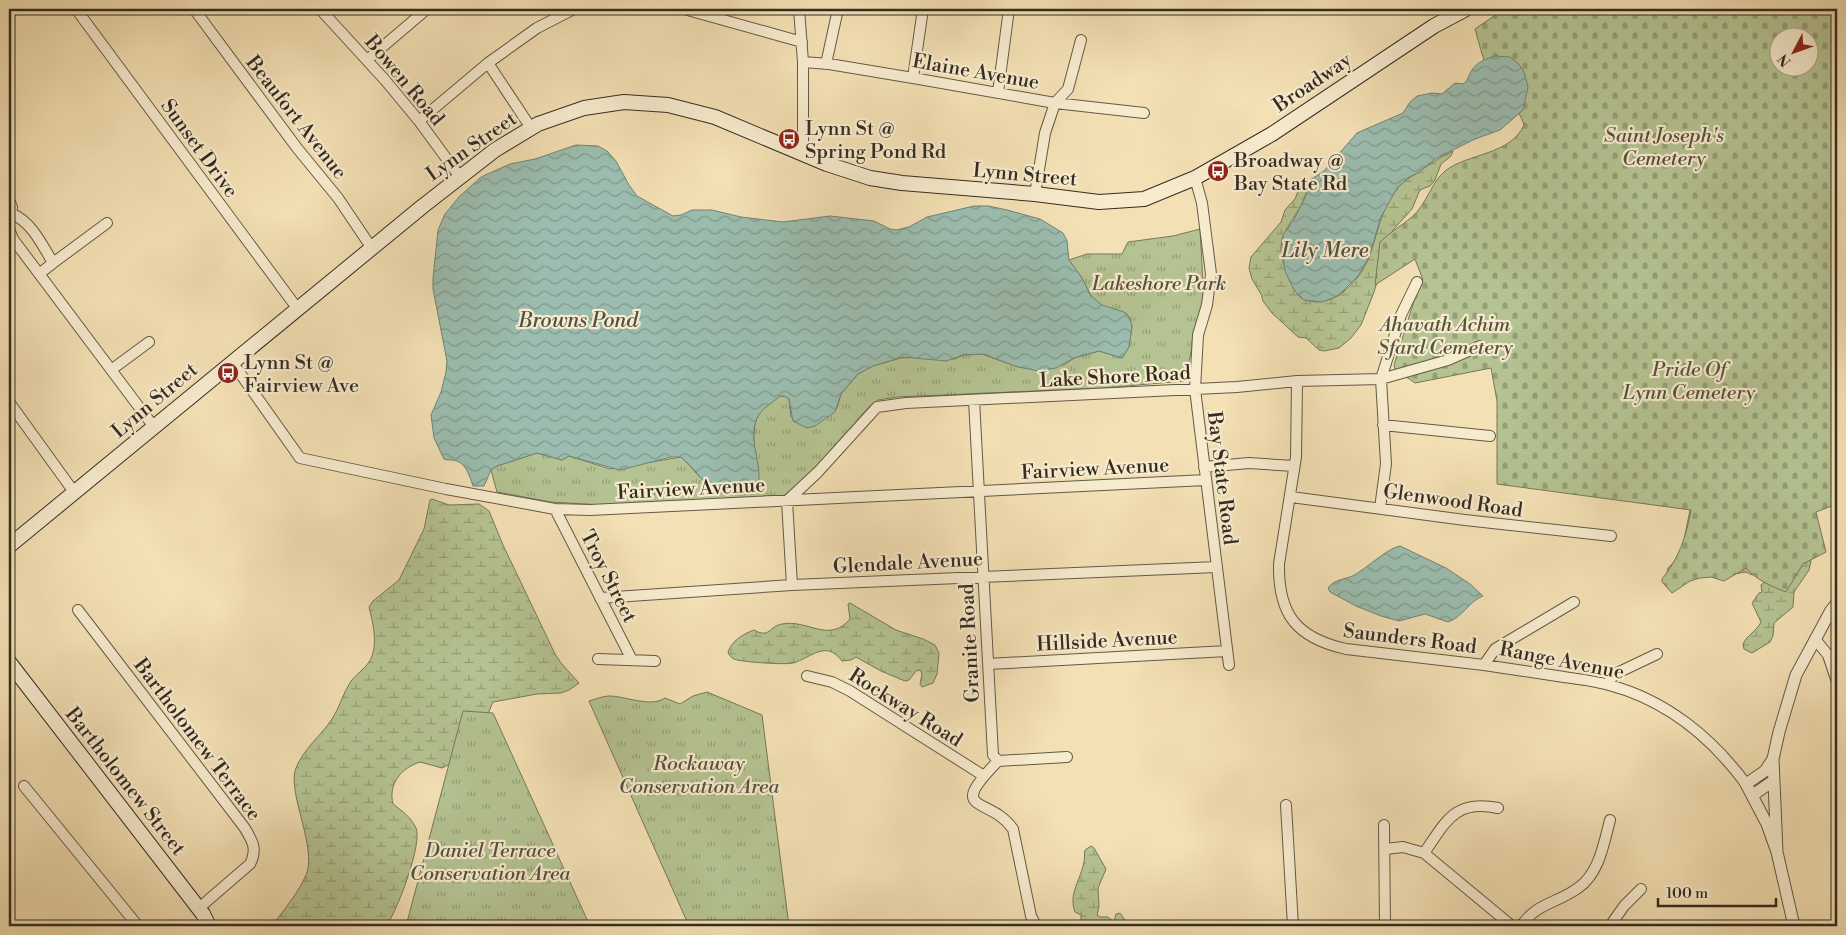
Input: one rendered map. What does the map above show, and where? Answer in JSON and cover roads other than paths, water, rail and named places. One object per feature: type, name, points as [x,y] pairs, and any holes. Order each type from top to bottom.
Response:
[{"type":"main road","name":"Broadway","points":[[1179,184],[1195,178],[1272,134],[1408,42],[1466,9]]},
{"type":"main road","name":"Lynn Street","points":[[9,544],[372,247],[495,150],[538,124],[584,108],[624,102],[668,105],[715,117],[827,164],[870,178],[902,183],[1035,194],[1099,202],[1144,199],[1179,184]]},
{"type":"main road","name":"Bartholomew Street","points":[[9,662],[199,908],[208,926]]},
{"type":"street","name":"Sunset Drive","points":[[76,9],[297,308]]},
{"type":"street","name":"Beaufort Avenue","points":[[194,9],[297,148],[338,198],[372,247]]},
{"type":"street","name":"Bowen Road","points":[[320,9],[419,121],[460,177]]},
{"type":"street","points":[[367,60],[426,9]]},
{"type":"street","points":[[419,121],[488,63],[537,28],[574,9],[578,9]]},
{"type":"street","points":[[684,9],[802,42]]},
{"type":"street","points":[[799,9],[803,62],[803,153]]},
{"type":"street","points":[[826,64],[838,9]]},
{"type":"street","points":[[913,78],[923,9]]},
{"type":"street","points":[[998,92],[1010,9]]},
{"type":"street","points":[[1035,194],[1045,133],[1055,103],[1068,89],[1081,40]]},
{"type":"street","name":"Elaine Avenue","points":[[803,62],[913,78],[1055,103],[1144,113]]},
{"type":"street","points":[[488,63],[531,128]]},
{"type":"street","name":"Bay State Road","points":[[1195,178],[1202,203],[1211,274],[1207,305],[1197,340],[1195,389],[1229,665]]},
{"type":"street","points":[[9,200],[12,207],[9,225]]},
{"type":"street","points":[[12,214],[22,219],[29,226],[53,263]]},
{"type":"street","points":[[39,274],[107,223]]},
{"type":"street","points":[[9,229],[13,239],[154,426]]},
{"type":"street","points":[[1380,508],[1386,464],[1380,379],[1401,315],[1417,282]]},
{"type":"street","points":[[111,370],[149,342]]},
{"type":"street","name":"Lake Shore Road","points":[[787,501],[818,472],[877,407],[906,403],[1195,389],[1297,381],[1380,379],[1448,360],[1480,346]]},
{"type":"street","name":"Fairview Avenue","points":[[232,362],[300,458],[446,489],[555,509],[590,510],[1206,480]]},
{"type":"street","name":"Saunders Road","points":[[1297,381],[1294,466],[1291,496],[1279,564],[1279,580],[1285,607],[1302,630],[1321,642],[1346,649],[1484,665],[1495,649],[1574,602]]},
{"type":"street","name":"Granite Road","points":[[974,400],[993,755],[998,762]]},
{"type":"street","points":[[9,402],[74,492]]},
{"type":"street","points":[[1383,425],[1490,436]]},
{"type":"street","points":[[1204,467],[1249,463],[1294,466]]},
{"type":"street","name":"Glenwood Road","points":[[1291,496],[1474,521],[1612,536]]},
{"type":"street","points":[[787,501],[792,586]]},
{"type":"street","name":"Troy Street","points":[[555,509],[632,660]]},
{"type":"street","name":"Glendale Avenue","points":[[600,598],[984,576],[1217,566]]},
{"type":"street","points":[[1777,852],[1773,759],[1778,732],[1796,675],[1830,612],[1837,603]]},
{"type":"street","name":"Bartholomew Terrace","points":[[78,610],[244,827],[254,843],[254,856],[250,864],[199,908]]},
{"type":"street","points":[[1815,639],[1828,655],[1837,682]]},
{"type":"street","name":"Hillside Avenue","points":[[988,664],[1227,651]]},
{"type":"street","points":[[1607,684],[1615,674],[1657,654]]},
{"type":"street","points":[[598,659],[655,660]]},
{"type":"street","name":"Range Avenue","points":[[1484,665],[1607,684],[1651,701],[1691,726],[1720,751],[1753,796],[1767,824],[1777,852],[1794,926]]},
{"type":"street","name":"Rockway Road","points":[[807,676],[832,682],[850,691],[984,776]]},
{"type":"street","points":[[1036,926],[1032,916],[1016,835],[1009,823],[999,814],[975,802],[972,798],[973,792],[984,776],[998,762],[1067,757]]},
{"type":"street","points":[[1746,784],[1765,771],[1773,759]]},
{"type":"street","points":[[1753,796],[1773,781]]},
{"type":"street","points":[[24,786],[138,926]]},
{"type":"street","points":[[1286,805],[1293,926]]},
{"type":"street","points":[[1424,853],[1449,819],[1459,811],[1477,805],[1498,808]]},
{"type":"street","points":[[1521,926],[1536,909],[1576,890],[1587,879],[1600,857],[1610,820]]},
{"type":"street","points":[[1384,825],[1385,926]]},
{"type":"street","points":[[1385,849],[1403,848],[1424,853],[1512,926]]},
{"type":"street","points":[[1610,926],[1624,906],[1641,889]]},
{"type":"water","name":"Lily Mere","points":[[1496,56],[1510,57],[1518,63],[1524,72],[1528,87],[1523,110],[1500,130],[1475,139],[1435,159],[1418,173],[1409,177],[1397,188],[1381,217],[1369,257],[1358,276],[1338,296],[1322,302],[1304,300],[1294,290],[1285,271],[1282,249],[1283,235],[1293,221],[1307,194],[1307,182],[1324,171],[1357,133],[1403,113],[1410,102],[1417,96],[1432,93],[1442,94],[1455,83],[1463,84],[1479,63]]},
{"type":"water","name":"Browns Pond","points":[[576,145],[598,146],[607,151],[616,161],[637,196],[673,216],[692,210],[712,210],[741,217],[783,222],[830,216],[874,221],[896,230],[909,227],[927,217],[974,206],[989,206],[1040,219],[1063,233],[1067,241],[1069,260],[1082,278],[1091,296],[1102,305],[1124,312],[1129,317],[1132,326],[1129,347],[1122,358],[1099,351],[1074,358],[1056,368],[1039,371],[1018,367],[982,354],[964,355],[946,361],[903,357],[873,366],[858,374],[841,394],[835,412],[815,426],[807,428],[793,421],[789,399],[780,396],[759,415],[754,431],[759,481],[752,488],[734,493],[716,490],[702,479],[681,457],[671,457],[620,470],[569,456],[562,460],[537,453],[497,466],[491,470],[484,486],[473,486],[463,465],[455,460],[444,459],[434,438],[431,415],[441,392],[447,361],[433,289],[438,230],[445,214],[459,197],[481,177],[510,164],[535,159]]},
{"type":"water","points":[[1400,546],[1446,568],[1470,584],[1483,596],[1474,601],[1458,617],[1448,622],[1425,614],[1399,621],[1356,606],[1330,592],[1328,588],[1334,582],[1356,574],[1395,547]]},
{"type":"place","name":"Lynn St @ Spring Pond Rd","points":[[789,139]]},
{"type":"place","name":"Broadway @ Bay State Rd","points":[[1218,171]]},
{"type":"place","name":"Lynn St @ Fairview Ave","points":[[228,373]]},
{"type":"park label","name":"Saint Joseph's Cemetery","points":[[1664,146]]},
{"type":"park label","name":"Lakeshore Park","points":[[1159,283]]},
{"type":"park label","name":"Ahavath Achim Sfard Cemetery","points":[[1445,336]]},
{"type":"park label","name":"Pride Of Lynn Cemetery","points":[[1689,380]]},
{"type":"park label","name":"Rockaway Conservation Area","points":[[699,774]]},
{"type":"park label","name":"Daniel Terrace Conservation Area","points":[[490,862]]}]
